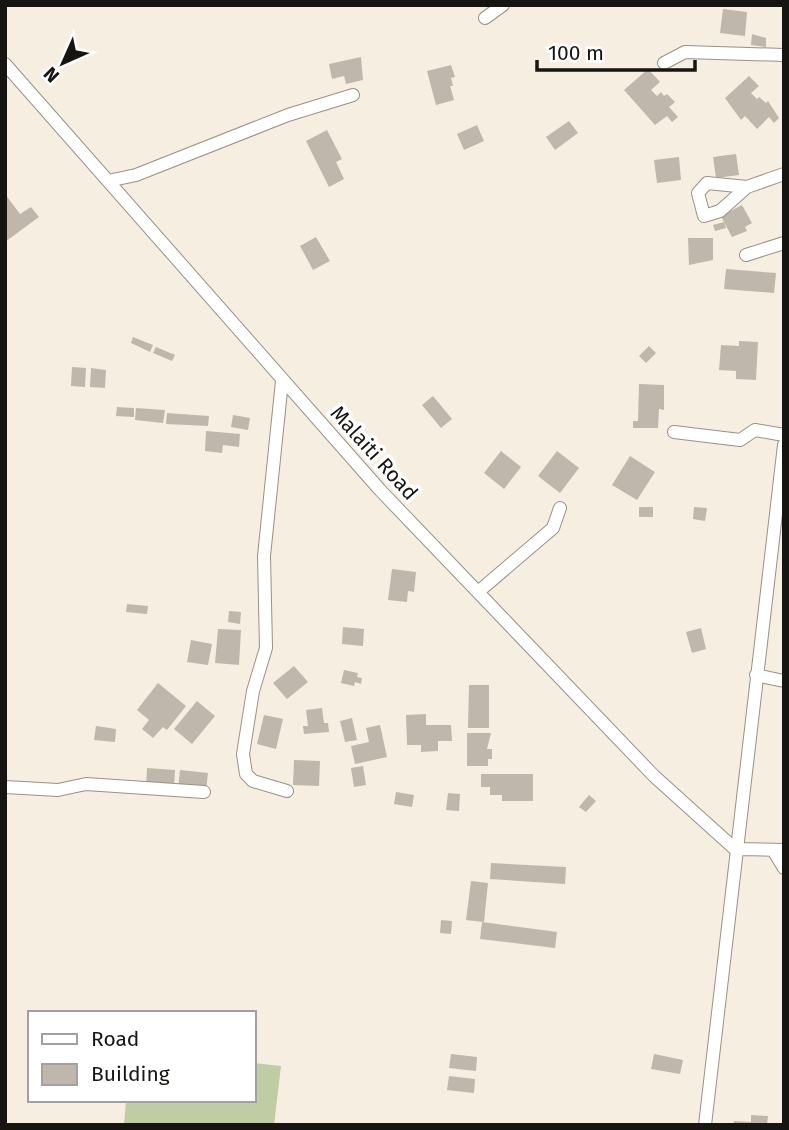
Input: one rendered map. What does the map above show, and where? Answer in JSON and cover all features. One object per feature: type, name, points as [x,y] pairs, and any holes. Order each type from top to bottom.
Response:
[{"type":"street","points":[[485,18],[503,5]]},
{"type":"street","points":[[664,63],[685,52],[784,55]]},
{"type":"street","name":"Malaiti Road","points":[[5,64],[282,382],[654,776],[735,849]]},
{"type":"street","points":[[108,181],[136,175],[288,115],[353,95]]},
{"type":"street","points":[[747,187],[784,174]]},
{"type":"street","points":[[746,255],[784,243]]},
{"type":"street","points":[[282,382],[264,556],[266,648],[253,691],[243,754],[246,774],[253,781],[287,791]]},
{"type":"street","points":[[674,432],[740,440],[755,430],[784,435]]},
{"type":"street","points":[[705,1125],[784,445]]},
{"type":"street","points":[[478,592],[553,528],[560,508]]},
{"type":"street","points":[[756,675],[784,681]]},
{"type":"street","points":[[5,787],[58,790],[86,784],[204,792]]},
{"type":"street","points":[[735,849],[778,850],[784,868]]},
{"type":"green space","points":[[256,1063],[281,1066],[274,1125],[124,1125],[126,1102],[256,1102]]},
{"type":"building","points":[[723,9],[747,12],[745,36],[720,33]]},
{"type":"building","points":[[752,34],[766,38],[766,47],[751,45]]},
{"type":"building","points":[[361,57],[363,80],[346,84],[344,76],[332,79],[329,64]]},
{"type":"building","points":[[451,65],[455,77],[451,78],[453,86],[450,86],[454,100],[436,105],[427,71]]},
{"type":"building","points":[[648,69],[660,82],[651,90],[657,96],[661,92],[664,96],[667,94],[675,102],[669,107],[678,117],[672,122],[667,116],[655,125],[624,90]]},
{"type":"building","points":[[749,76],[759,86],[751,93],[757,99],[759,97],[766,103],[768,101],[779,118],[774,123],[769,117],[757,129],[745,116],[741,120],[725,98]]},
{"type":"building","points":[[569,121],[578,133],[555,150],[546,137]]},
{"type":"building","points":[[477,125],[484,141],[464,150],[457,134]]},
{"type":"building","points":[[327,130],[342,159],[336,162],[344,179],[329,187],[306,141]]},
{"type":"building","points":[[736,154],[739,175],[716,178],[713,157]]},
{"type":"building","points":[[679,157],[681,180],[657,183],[654,160]]},
{"type":"building","points":[[5,194],[20,214],[31,207],[39,217],[5,242]]},
{"type":"building","points":[[742,205],[752,223],[745,227],[747,231],[732,237],[721,216]]},
{"type":"building","points":[[724,222],[726,228],[715,231],[713,225]]},
{"type":"building","points":[[316,237],[330,261],[313,270],[300,246]]},
{"type":"building","points":[[688,238],[713,238],[713,260],[689,265]]},
{"type":"building","points":[[726,269],[776,273],[774,293],[724,289]]},
{"type":"building","points":[[133,337],[153,345],[150,352],[131,343]]},
{"type":"building","points":[[739,341],[758,342],[756,380],[736,379],[736,371],[719,370],[721,345],[739,346]]},
{"type":"building","points":[[649,346],[656,353],[646,363],[639,356]]},
{"type":"building","points":[[156,347],[175,355],[172,361],[153,353]]},
{"type":"building","points":[[72,367],[86,368],[85,387],[71,386]]},
{"type":"building","points":[[91,368],[106,370],[105,388],[90,387]]},
{"type":"building","points":[[639,384],[664,385],[664,410],[659,409],[658,428],[633,428],[633,421],[638,421]]},
{"type":"building","points":[[433,396],[452,419],[441,428],[422,405]]},
{"type":"building","points":[[117,407],[134,408],[134,417],[116,416]]},
{"type":"building","points":[[136,408],[165,410],[163,423],[135,420]]},
{"type":"building","points":[[167,413],[209,416],[208,426],[166,424]]},
{"type":"building","points":[[233,415],[250,418],[248,430],[231,427]]},
{"type":"building","points":[[206,431],[240,434],[239,447],[223,445],[222,453],[205,451]]},
{"type":"building","points":[[501,451],[521,467],[504,489],[484,473]]},
{"type":"building","points":[[557,451],[579,468],[560,493],[538,476]]},
{"type":"building","points":[[630,456],[655,472],[637,500],[612,485]]},
{"type":"building","points":[[639,507],[653,507],[653,517],[639,517]]},
{"type":"building","points":[[694,507],[707,508],[705,521],[693,519]]},
{"type":"building","points":[[392,569],[416,572],[414,592],[408,591],[407,602],[388,600]]},
{"type":"building","points":[[127,604],[148,606],[147,614],[126,612]]},
{"type":"building","points":[[229,611],[241,612],[240,624],[228,622]]},
{"type":"building","points":[[343,627],[364,629],[363,646],[342,644]]},
{"type":"building","points":[[701,628],[706,649],[692,653],[686,632]]},
{"type":"building","points":[[218,629],[241,630],[239,665],[215,663]]},
{"type":"building","points":[[191,640],[212,644],[208,665],[187,662]]},
{"type":"building","points":[[294,666],[308,682],[287,699],[273,683]]},
{"type":"building","points":[[344,670],[358,673],[357,677],[362,678],[361,684],[355,682],[354,686],[341,683]]},
{"type":"building","points":[[158,683],[186,706],[167,730],[163,727],[153,738],[142,729],[149,720],[137,710]]},
{"type":"building","points":[[469,685],[489,685],[489,728],[468,728]]},
{"type":"building","points":[[197,701],[215,716],[192,744],[174,729]]},
{"type":"building","points":[[322,708],[324,723],[328,723],[329,732],[304,734],[303,726],[308,726],[306,710]]},
{"type":"building","points":[[426,714],[426,725],[451,725],[452,741],[438,741],[438,751],[421,752],[421,745],[407,745],[406,715]]},
{"type":"building","points":[[264,715],[283,719],[276,749],[257,744]]},
{"type":"building","points":[[352,718],[357,740],[345,742],[340,721]]},
{"type":"building","points":[[380,725],[387,757],[355,764],[351,746],[369,742],[366,728]]},
{"type":"building","points":[[96,726],[116,729],[115,742],[94,740]]},
{"type":"building","points":[[467,733],[491,733],[487,749],[492,749],[492,759],[488,759],[488,766],[467,766]]},
{"type":"building","points":[[294,760],[320,761],[319,786],[293,785]]},
{"type":"building","points":[[363,766],[366,785],[354,787],[351,768]]},
{"type":"building","points":[[147,768],[175,770],[174,788],[146,786]]},
{"type":"building","points":[[180,770],[208,773],[206,791],[178,789]]},
{"type":"building","points":[[481,774],[533,774],[533,801],[502,801],[502,795],[490,795],[490,787],[481,787]]},
{"type":"building","points":[[396,792],[414,795],[412,807],[394,804]]},
{"type":"building","points":[[448,793],[460,794],[459,811],[446,810]]},
{"type":"building","points":[[589,795],[596,801],[586,812],[579,807]]},
{"type":"building","points":[[491,863],[566,867],[565,884],[490,879]]},
{"type":"building","points":[[471,881],[488,883],[484,922],[466,920]]},
{"type":"building","points":[[441,920],[452,921],[451,934],[440,933]]},
{"type":"building","points":[[482,922],[557,932],[555,948],[480,939]]},
{"type":"building","points":[[451,1054],[477,1057],[476,1071],[449,1068]]},
{"type":"building","points":[[654,1054],[683,1060],[680,1074],[651,1069]]},
{"type":"building","points":[[449,1076],[475,1079],[474,1093],[447,1090]]},
{"type":"building","points":[[751,1115],[768,1116],[767,1125],[734,1125],[734,1121],[751,1122]]}]
